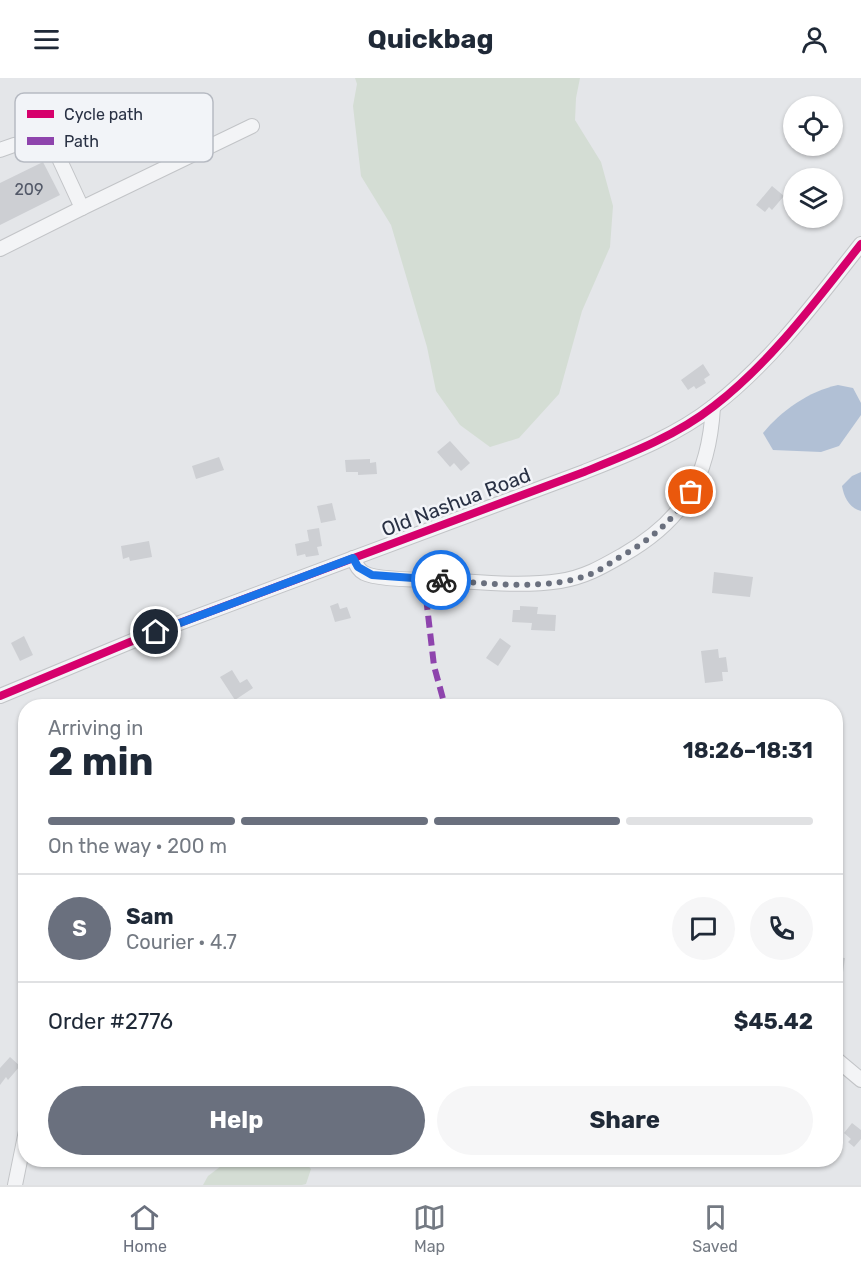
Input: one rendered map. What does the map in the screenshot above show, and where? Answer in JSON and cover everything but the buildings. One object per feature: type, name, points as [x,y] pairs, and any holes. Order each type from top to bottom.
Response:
[{"type":"street","points":[[213,145],[252,126]]},
{"type":"street","points":[[0,150],[15,145]]},
{"type":"street","points":[[61,162],[82,208]]},
{"type":"street","points":[[0,249],[177,162]]},
{"type":"street","name":"Old Nashua Road","points":[[0,696],[142,637],[638,451],[713,407],[743,381],[778,345],[861,244]]},
{"type":"street","points":[[353,558],[358,567],[372,575],[424,580],[536,583],[560,581],[593,573],[654,536],[678,512],[691,492],[707,454],[713,407]]},
{"type":"street","points":[[843,1065],[861,1080]]},
{"type":"street","points":[[15,1185],[19,1167]]},
{"type":"shaded area","points":[[355,78],[580,78],[575,120],[601,162],[613,206],[610,247],[582,311],[559,394],[519,438],[490,447],[460,425],[436,391],[427,347],[391,225],[361,176],[353,106],[357,84]]},
{"type":"shaded area","points":[[220,1167],[309,1167],[311,1169],[306,1184],[302,1185],[203,1185],[208,1176]]},
{"type":"water","points":[[838,385],[853,388],[861,403],[861,415],[839,446],[821,452],[773,450],[763,433],[770,425],[806,397]]},
{"type":"water","points":[[861,472],[861,511],[848,502],[842,486],[852,476]]},
{"type":"marked path","points":[[424,580],[434,666],[443,699]]},
{"type":"cycle path","points":[[0,696],[142,637],[584,472],[668,435],[714,406],[755,370],[792,330],[861,244]]},
{"type":"way so far","points":[[441,580],[536,583],[582,577],[593,573],[663,529],[691,492]]},
{"type":"route","points":[[156,632],[353,558],[363,573],[441,580]]}]
